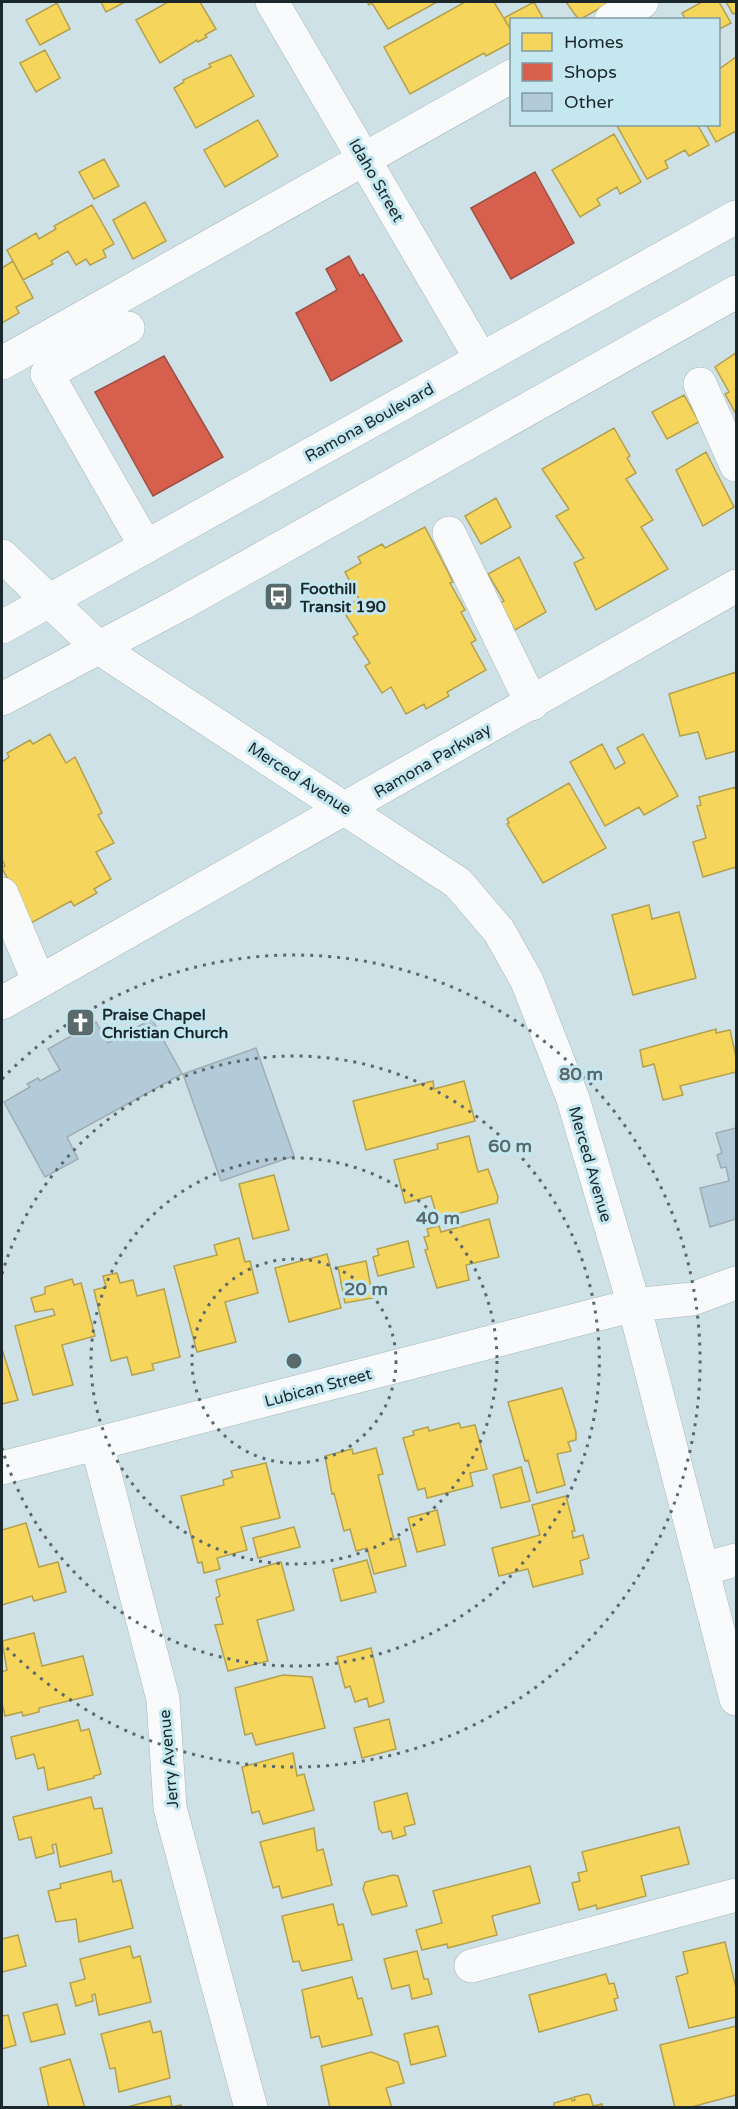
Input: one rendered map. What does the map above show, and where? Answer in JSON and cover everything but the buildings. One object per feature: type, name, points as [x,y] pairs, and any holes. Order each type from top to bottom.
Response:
[{"type":"street","name":"Idaho Street","points":[[273,2],[481,359]]},
{"type":"street","points":[[614,18],[642,2]]},
{"type":"street","points":[[39,360],[364,159],[510,77]]},
{"type":"street","name":"Ramona Boulevard","points":[[2,627],[736,217]]},
{"type":"street","points":[[2,699],[99,648],[736,292]]},
{"type":"street","points":[[2,363],[39,360],[128,328]]},
{"type":"street","points":[[39,360],[146,547]]},
{"type":"street","points":[[700,384],[736,465]]},
{"type":"street","points":[[449,533],[532,704]]},
{"type":"street","name":"Merced Avenue","points":[[2,556],[99,648],[458,883],[499,931],[527,981],[573,1100],[634,1305],[736,1699]]},
{"type":"street","name":"Ramona Parkway","points":[[2,1003],[532,704],[736,586]]},
{"type":"street","points":[[2,894],[39,982]]},
{"type":"street","name":"Lubican Street","points":[[2,1468],[634,1305],[692,1299],[736,1284]]},
{"type":"street","name":"Jerry Avenue","points":[[97,1444],[163,1700],[170,1808],[251,2108]]},
{"type":"street","points":[[703,1569],[736,1560]]},
{"type":"street","points":[[471,1966],[736,1895]]},
{"type":"place","name":"Foothill Transit 190","points":[[279,597]]},
{"type":"place","name":"Praise Chapel Christian Church","points":[[81,1023]]}]
